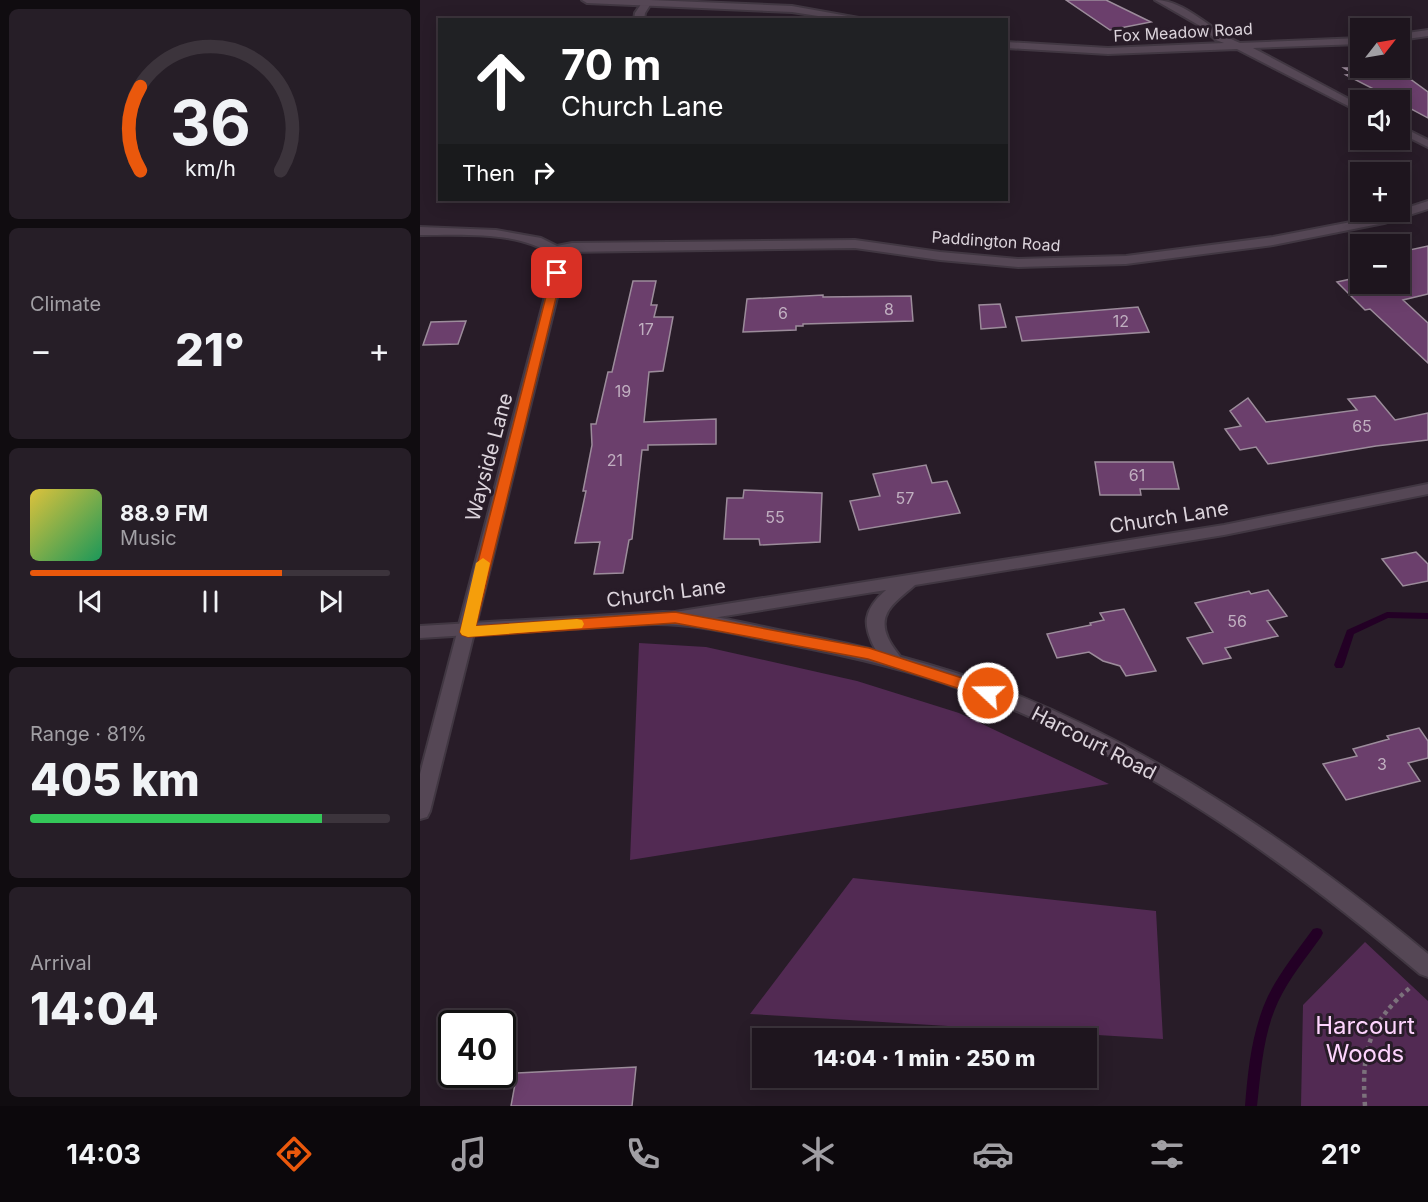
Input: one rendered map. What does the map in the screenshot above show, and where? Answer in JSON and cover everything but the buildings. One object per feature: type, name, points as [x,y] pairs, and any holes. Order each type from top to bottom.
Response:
[{"type":"street","points":[[587,0],[647,2],[845,18]]},
{"type":"street","points":[[1160,0],[1205,25],[1219,39],[1256,53],[1350,104]]},
{"type":"street","points":[[639,18],[647,2]]},
{"type":"street","points":[[1410,36],[1428,33]]},
{"type":"street","name":"Fox Meadow Road","points":[[1008,45],[1108,51],[1350,41]]},
{"type":"street","points":[[1410,134],[1428,144]]},
{"type":"street","name":"Paddington Road","points":[[556,250],[572,247],[855,244],[1018,263],[1126,260],[1306,235],[1384,219],[1428,205]]},
{"type":"street","points":[[420,231],[485,232],[535,241],[556,250]]},
{"type":"street","name":"Wayside Lane","points":[[420,811],[468,632],[554,289],[561,257],[556,250]]},
{"type":"street","name":"Church Lane","points":[[420,632],[468,632],[675,618],[1224,530],[1428,489]]},
{"type":"street","name":"Church Lane","points":[[895,662],[879,641],[875,620],[879,608],[888,596],[915,578]]},
{"type":"street","name":"Harcourt Road","points":[[675,618],[820,643],[952,679],[1024,706],[1092,739],[1182,789],[1263,840],[1390,934],[1423,974]]},
{"type":"path","points":[[1365,1106],[1362,1078],[1369,1034],[1392,1001],[1423,974]]},
{"type":"green space","points":[[639,643],[706,647],[857,681],[959,713],[1109,784],[630,860]]},
{"type":"green space","points":[[853,878],[1156,911],[1163,1039],[1097,1035],[1097,1028],[981,1028],[750,1014]]},
{"type":"green space","name":"Harcourt Woods","points":[[1365,942],[1428,1001],[1428,1106],[1301,1106],[1303,1005]]},
{"type":"waterway","points":[[1339,665],[1350,632],[1387,615],[1428,616]]},
{"type":"waterway","points":[[1251,1106],[1259,1046],[1268,1011],[1283,980],[1317,933]]},
{"type":"slow traffic","points":[[483,563],[468,632],[577,624]]},
{"type":"route","points":[[557,273],[482,568],[468,632],[675,618],[820,643],[869,654],[952,679],[988,693]]}]
